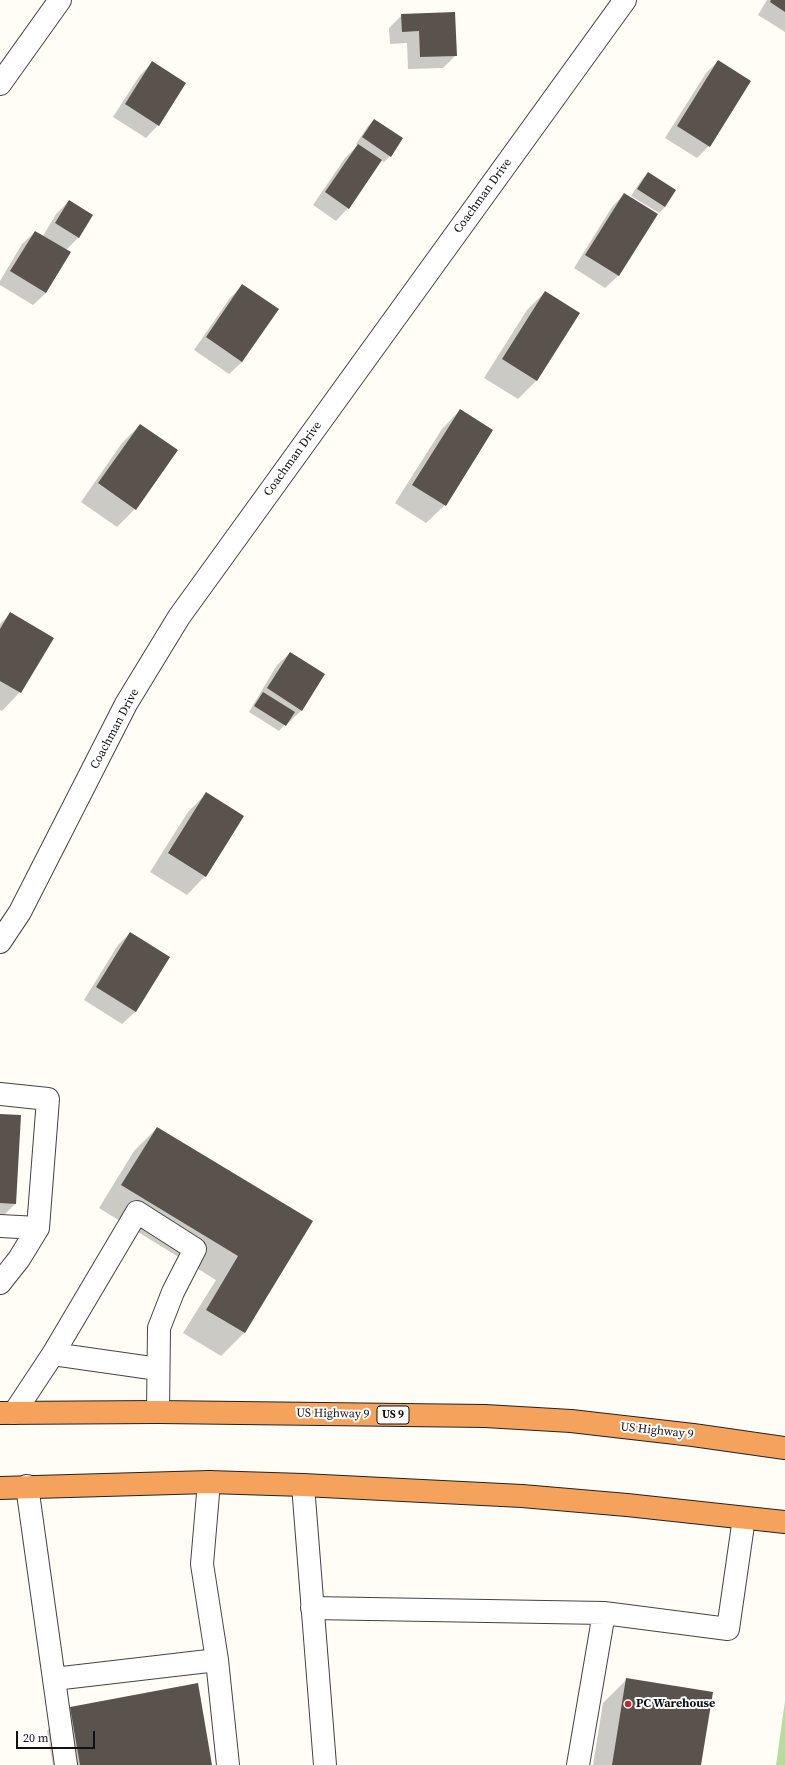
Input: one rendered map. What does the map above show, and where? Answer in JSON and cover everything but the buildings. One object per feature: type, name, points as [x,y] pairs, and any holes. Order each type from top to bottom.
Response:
[{"type":"highway","name":"US Highway 9","points":[[7,1413],[158,1412],[485,1416],[563,1421],[693,1435],[785,1448]]},
{"type":"highway","points":[[0,1488],[27,1486],[209,1482],[302,1485],[522,1496],[627,1505],[785,1522]]},
{"type":"street","points":[[0,84],[60,0]]},
{"type":"street","name":"Coachman Drive","points":[[0,942],[20,912],[126,704],[179,617],[625,0]]},
{"type":"street","points":[[0,1094],[48,1099],[38,1228],[19,1259],[0,1283]]},
{"type":"street","points":[[7,1413],[53,1354],[138,1212],[195,1249],[173,1292],[159,1328],[158,1412]]},
{"type":"street","points":[[0,1226],[38,1228]]},
{"type":"street","points":[[53,1354],[158,1369]]},
{"type":"street","points":[[209,1482],[202,1564],[217,1660],[228,1765]]},
{"type":"street","points":[[302,1485],[325,1765]]},
{"type":"street","points":[[27,1486],[66,1765]]},
{"type":"street","points":[[312,1608],[604,1613],[728,1629],[744,1518]]},
{"type":"street","points":[[578,1765],[604,1613]]},
{"type":"street","points":[[54,1679],[217,1660]]},
{"type":"green space","points":[[785,1701],[785,1765],[776,1765]]},
{"type":"place","name":"PC Warehouse","points":[[628,1704]]}]
